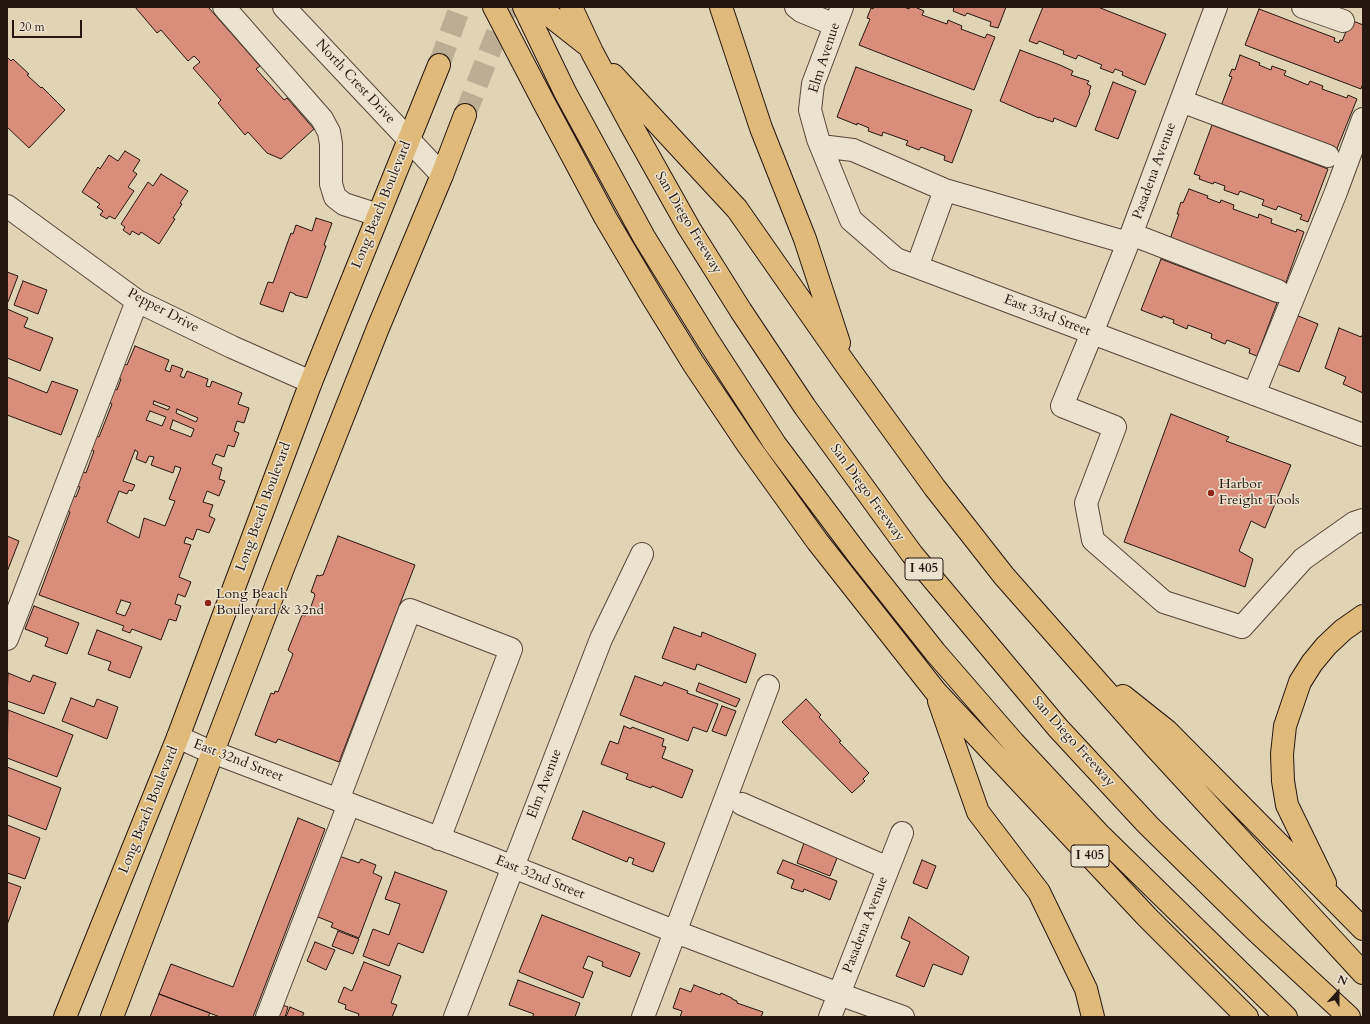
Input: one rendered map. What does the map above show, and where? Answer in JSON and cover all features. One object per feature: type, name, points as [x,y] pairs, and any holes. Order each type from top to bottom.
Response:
[{"type":"main road","name":"I 405","points":[[494,7],[605,217],[651,295],[693,363],[748,445],[817,541],[936,692],[1147,917],[1247,1017]]},
{"type":"main road","points":[[524,7],[565,92],[644,237],[707,339],[775,444],[858,556],[935,652],[1014,743],[1098,833],[1286,1017]]},
{"type":"main road","points":[[539,7],[591,50],[737,209],[846,365],[935,488],[994,563],[1076,659],[1172,766],[1363,973]]},
{"type":"main road","name":"San Diego Freeway","points":[[570,7],[630,123],[690,228],[741,311],[809,413],[912,554],[1058,728],[1148,825],[1256,930],[1348,1016]]},
{"type":"main road","points":[[721,7],[761,128],[805,239],[846,365]]},
{"type":"main road","name":"Long Beach Boulevard","points":[[65,1017],[178,737],[311,382],[438,65]]},
{"type":"main road","points":[[112,1017],[295,539],[378,328],[442,175],[465,115]]},
{"type":"main road","points":[[1333,900],[1287,805],[1283,781],[1282,754],[1285,726],[1300,682],[1312,662],[1326,646],[1343,630],[1363,616]]},
{"type":"main road","points":[[1076,659],[1167,731],[1363,929]]},
{"type":"main road","points":[[936,692],[978,812],[1039,892],[1086,990],[1093,1017]]},
{"type":"street","points":[[224,7],[322,119],[329,132],[331,144],[331,184],[335,196],[344,204],[378,216]]},
{"type":"street","name":"North Crest Drive","points":[[284,7],[442,175]]},
{"type":"street","points":[[796,7],[839,16]]},
{"type":"street","name":"Pasadena Avenue","points":[[1216,7],[1129,239],[1062,406],[1115,427],[1086,503],[1093,540],[1164,602],[1242,627],[1303,559],[1354,523],[1363,520]]},
{"type":"street","points":[[1303,7],[1343,21]]},
{"type":"street","name":"Elm Avenue","points":[[810,110],[813,84],[839,16]]},
{"type":"street","points":[[1181,101],[1328,156]]},
{"type":"street","name":"East 33rd Street","points":[[810,110],[821,146],[851,220],[896,259],[1363,435]]},
{"type":"street","points":[[1254,394],[1336,192],[1363,119]]},
{"type":"street","points":[[821,146],[853,150],[945,190],[1129,239],[1278,291]]},
{"type":"street","points":[[917,267],[945,190]]},
{"type":"street","name":"Pepper Drive","points":[[7,206],[137,301],[232,347],[311,382]]},
{"type":"street","points":[[7,639],[137,301]]},
{"type":"street","name":"Elm Avenue","points":[[455,1017],[601,639],[642,554]]},
{"type":"street","points":[[267,1017],[344,802],[410,610],[511,649],[439,839]]},
{"type":"street","points":[[643,1017],[768,686]]},
{"type":"street","name":"East 32nd Street","points":[[178,737],[213,752],[513,867],[676,932],[903,1017]]},
{"type":"street","points":[[742,804],[888,868]]},
{"type":"street","name":"Pasadena Avenue","points":[[830,1017],[902,833]]},
{"type":"building","points":[[135,7],[208,7],[260,66],[256,69],[284,100],[287,98],[314,129],[281,159],[267,153],[248,132],[245,135],[218,103],[221,100],[193,68],[200,62],[194,56],[188,61],[161,30],[157,33]]},
{"type":"building","points":[[874,7],[904,7],[909,9],[910,7],[915,7],[924,11],[922,15],[947,24],[948,20],[962,26],[961,29],[985,38],[987,34],[995,37],[974,90],[859,45],[870,19],[867,18],[871,8],[873,9]]},
{"type":"building","points":[[954,7],[1006,7],[998,28],[990,26],[991,22],[967,13],[965,16],[953,11]]},
{"type":"building","points":[[1043,7],[1098,7],[1166,34],[1145,85],[1122,75],[1123,72],[1115,69],[1113,73],[1100,68],[1102,65],[1078,55],[1076,59],[1063,54],[1064,51],[1039,41],[1037,44],[1029,41]]},
{"type":"building","points":[[1259,9],[1335,38],[1334,41],[1339,43],[1340,40],[1342,41],[1351,20],[1363,25],[1363,83],[1361,89],[1245,45]]},
{"type":"building","points":[[1020,50],[1060,65],[1073,71],[1071,75],[1089,81],[1087,84],[1091,86],[1090,93],[1076,127],[1054,118],[1053,122],[1039,118],[1000,101]]},
{"type":"building","points":[[1240,55],[1260,63],[1259,65],[1271,70],[1272,66],[1286,71],[1284,75],[1308,85],[1310,81],[1323,86],[1322,89],[1347,98],[1348,95],[1357,99],[1336,151],[1221,106],[1232,77],[1229,76],[1232,69],[1235,70]]},
{"type":"building","points":[[7,57],[11,61],[13,59],[29,74],[27,75],[41,88],[42,87],[65,110],[29,148],[7,127]]},
{"type":"building","points":[[856,67],[972,110],[952,163],[944,160],[945,156],[921,147],[919,150],[906,145],[908,141],[883,132],[882,136],[868,131],[869,128],[837,117]]},
{"type":"building","points":[[1113,82],[1136,91],[1118,139],[1095,130]]},
{"type":"building","points":[[1212,125],[1328,169],[1308,222],[1300,219],[1302,215],[1278,206],[1276,210],[1262,205],[1264,200],[1240,191],[1238,195],[1224,190],[1225,186],[1199,179],[1200,176],[1194,174]]},
{"type":"building","points":[[125,151],[140,160],[133,171],[137,174],[128,187],[134,191],[115,219],[109,216],[107,219],[100,215],[103,211],[97,207],[100,204],[82,192],[98,167],[100,169],[109,155],[118,161]]},
{"type":"building","points":[[161,174],[188,191],[173,218],[175,219],[159,244],[141,232],[139,235],[132,231],[130,235],[123,230],[125,227],[121,224],[148,182],[153,186]]},
{"type":"building","points":[[1189,189],[1208,196],[1207,198],[1220,203],[1221,200],[1234,205],[1233,209],[1258,218],[1259,214],[1272,219],[1271,223],[1296,232],[1297,229],[1304,232],[1285,285],[1170,239],[1179,214],[1177,214],[1181,202],[1183,203]]},
{"type":"building","points":[[316,218],[332,223],[324,245],[326,246],[307,298],[290,292],[283,312],[260,304],[268,282],[273,283],[291,233],[293,234],[296,225],[312,231]]},
{"type":"building","points":[[1161,259],[1277,303],[1257,356],[1249,353],[1250,349],[1227,340],[1225,344],[1211,338],[1212,334],[1188,325],[1187,329],[1173,323],[1174,320],[1163,316],[1162,318],[1141,310]]},
{"type":"building","points":[[7,272],[18,276],[8,302],[7,302]]},
{"type":"building","points":[[23,281],[47,290],[38,314],[14,305]]},
{"type":"building","points":[[7,309],[28,318],[24,327],[53,338],[40,371],[7,358]]},
{"type":"building","points":[[1296,315],[1318,324],[1299,372],[1277,364]]},
{"type":"building","points":[[1339,328],[1361,337],[1363,334],[1363,393],[1343,384],[1346,377],[1325,368]]},
{"type":"building","points":[[135,346],[169,360],[165,370],[170,372],[172,365],[183,369],[180,376],[184,378],[187,371],[208,379],[206,386],[210,387],[212,381],[242,393],[238,404],[249,408],[244,423],[237,421],[234,431],[239,433],[234,447],[228,445],[224,457],[216,454],[212,464],[222,468],[219,479],[225,481],[219,496],[207,491],[203,502],[213,505],[209,516],[215,519],[209,533],[197,529],[193,540],[186,537],[184,543],[191,545],[179,577],[191,582],[185,597],[178,594],[175,604],[181,606],[176,621],[169,619],[161,640],[132,629],[130,633],[122,630],[124,626],[39,595],[70,512],[64,510],[70,495],[76,497],[80,487],[74,485],[79,470],[86,473],[94,451],[87,448],[93,434],[99,437],[112,404],[106,401],[111,387],[117,390],[121,379],[115,377],[120,362],[127,365]],"holes":[[[154,401],[170,407],[168,410],[153,404]],[[177,409],[198,418],[196,422],[176,413]],[[150,411],[166,417],[162,426],[146,420]],[[173,420],[194,429],[191,437],[170,429]],[[135,450],[138,452],[136,459],[146,463],[149,456],[154,457],[151,465],[173,473],[175,466],[181,468],[169,499],[175,501],[165,526],[144,518],[139,538],[107,522],[119,491],[127,494],[129,490],[132,491],[135,485],[123,481]],[[121,600],[131,603],[125,616],[116,613]]]},
{"type":"building","points":[[7,377],[47,393],[52,381],[78,390],[61,435],[7,415]]},
{"type":"building","name":"Harbor Freight Tools","points":[[1171,414],[1229,437],[1226,441],[1291,465],[1265,528],[1251,521],[1239,551],[1253,559],[1245,587],[1124,542]]},
{"type":"building","points":[[7,536],[19,541],[7,572]]},
{"type":"building","points":[[338,536],[415,565],[339,762],[278,739],[276,743],[255,735],[271,693],[274,694],[275,691],[278,692],[293,654],[288,650],[302,615],[308,615],[315,595],[311,592],[317,575],[323,575]]},
{"type":"building","points":[[34,606],[79,623],[67,654],[45,646],[48,638],[25,629]]},
{"type":"building","points":[[674,627],[701,637],[702,632],[756,654],[746,683],[697,664],[695,670],[662,658]]},
{"type":"building","points":[[97,630],[142,647],[130,678],[108,670],[111,662],[88,654]]},
{"type":"building","points":[[8,673],[30,682],[33,675],[56,683],[44,714],[7,701]]},
{"type":"building","points":[[635,676],[662,686],[664,682],[688,691],[687,693],[718,704],[707,732],[693,727],[688,741],[620,715]]},
{"type":"building","points":[[699,683],[740,699],[736,707],[696,691]]},
{"type":"building","points":[[71,698],[94,707],[97,699],[118,707],[107,739],[62,721]]},
{"type":"building","points":[[806,699],[821,715],[819,717],[841,741],[839,742],[869,773],[863,779],[865,781],[852,793],[782,722]]},
{"type":"building","points":[[722,706],[736,711],[726,736],[712,731]]},
{"type":"building","points":[[8,710],[73,735],[57,777],[7,758]]},
{"type":"building","points":[[624,726],[631,729],[632,727],[664,739],[662,746],[666,747],[662,758],[693,770],[682,798],[652,786],[651,788],[626,779],[628,774],[601,764],[610,741],[618,744]]},
{"type":"building","points":[[7,767],[61,788],[46,830],[7,815]]},
{"type":"building","points":[[583,811],[665,843],[653,872],[632,864],[634,859],[629,857],[627,862],[572,839]]},
{"type":"building","points":[[298,818],[325,829],[253,1017],[220,1017],[159,994],[171,964],[233,987]]},
{"type":"building","points":[[7,825],[40,838],[25,879],[7,873]]},
{"type":"building","points":[[805,840],[839,853],[830,876],[797,863]]},
{"type":"building","points":[[336,855],[359,863],[361,859],[376,865],[373,873],[382,877],[359,938],[331,927],[333,923],[313,915]]},
{"type":"building","points":[[783,860],[837,881],[830,900],[804,889],[803,892],[791,888],[794,880],[777,873]]},
{"type":"building","points":[[922,860],[936,866],[927,889],[913,883]]},
{"type":"building","points":[[395,872],[447,891],[423,953],[398,943],[389,966],[363,956],[373,929],[389,935],[400,904],[385,899]]},
{"type":"building","points":[[7,882],[21,887],[7,925]]},
{"type":"building","points":[[542,915],[640,953],[630,977],[602,966],[603,962],[588,956],[583,968],[593,972],[583,998],[519,972]]},
{"type":"building","points":[[909,917],[969,957],[962,975],[933,964],[924,987],[896,976],[910,942],[901,938]]},
{"type":"building","points":[[338,931],[359,939],[353,954],[332,946]]},
{"type":"building","points":[[315,942],[335,950],[326,970],[307,961]]},
{"type":"building","points":[[364,962],[401,976],[391,1003],[397,1005],[392,1017],[358,1017],[359,1014],[345,1009],[346,1005],[338,1002],[344,987],[352,991]]},
{"type":"building","points":[[518,980],[580,1003],[575,1017],[532,1017],[534,1014],[509,1005]]},
{"type":"building","points":[[694,985],[720,995],[721,993],[737,1001],[737,1003],[763,1012],[761,1017],[680,1017],[682,1011],[673,1008],[680,988],[691,992]]},
{"type":"building","points":[[159,994],[210,1013],[208,1017],[150,1017]]},
{"type":"building","points":[[277,1003],[288,1007],[285,1017],[272,1017]]},
{"type":"building","points":[[290,1007],[304,1013],[302,1017],[286,1017]]},
{"type":"tunnel","points":[[439,65],[460,7]]},
{"type":"tunnel","points":[[465,115],[507,7]]},
{"type":"place","name":"Harbor Freight Tools","points":[[1211,493]]},
{"type":"place","name":"Long Beach Boulevard & 32nd","points":[[208,603]]}]
